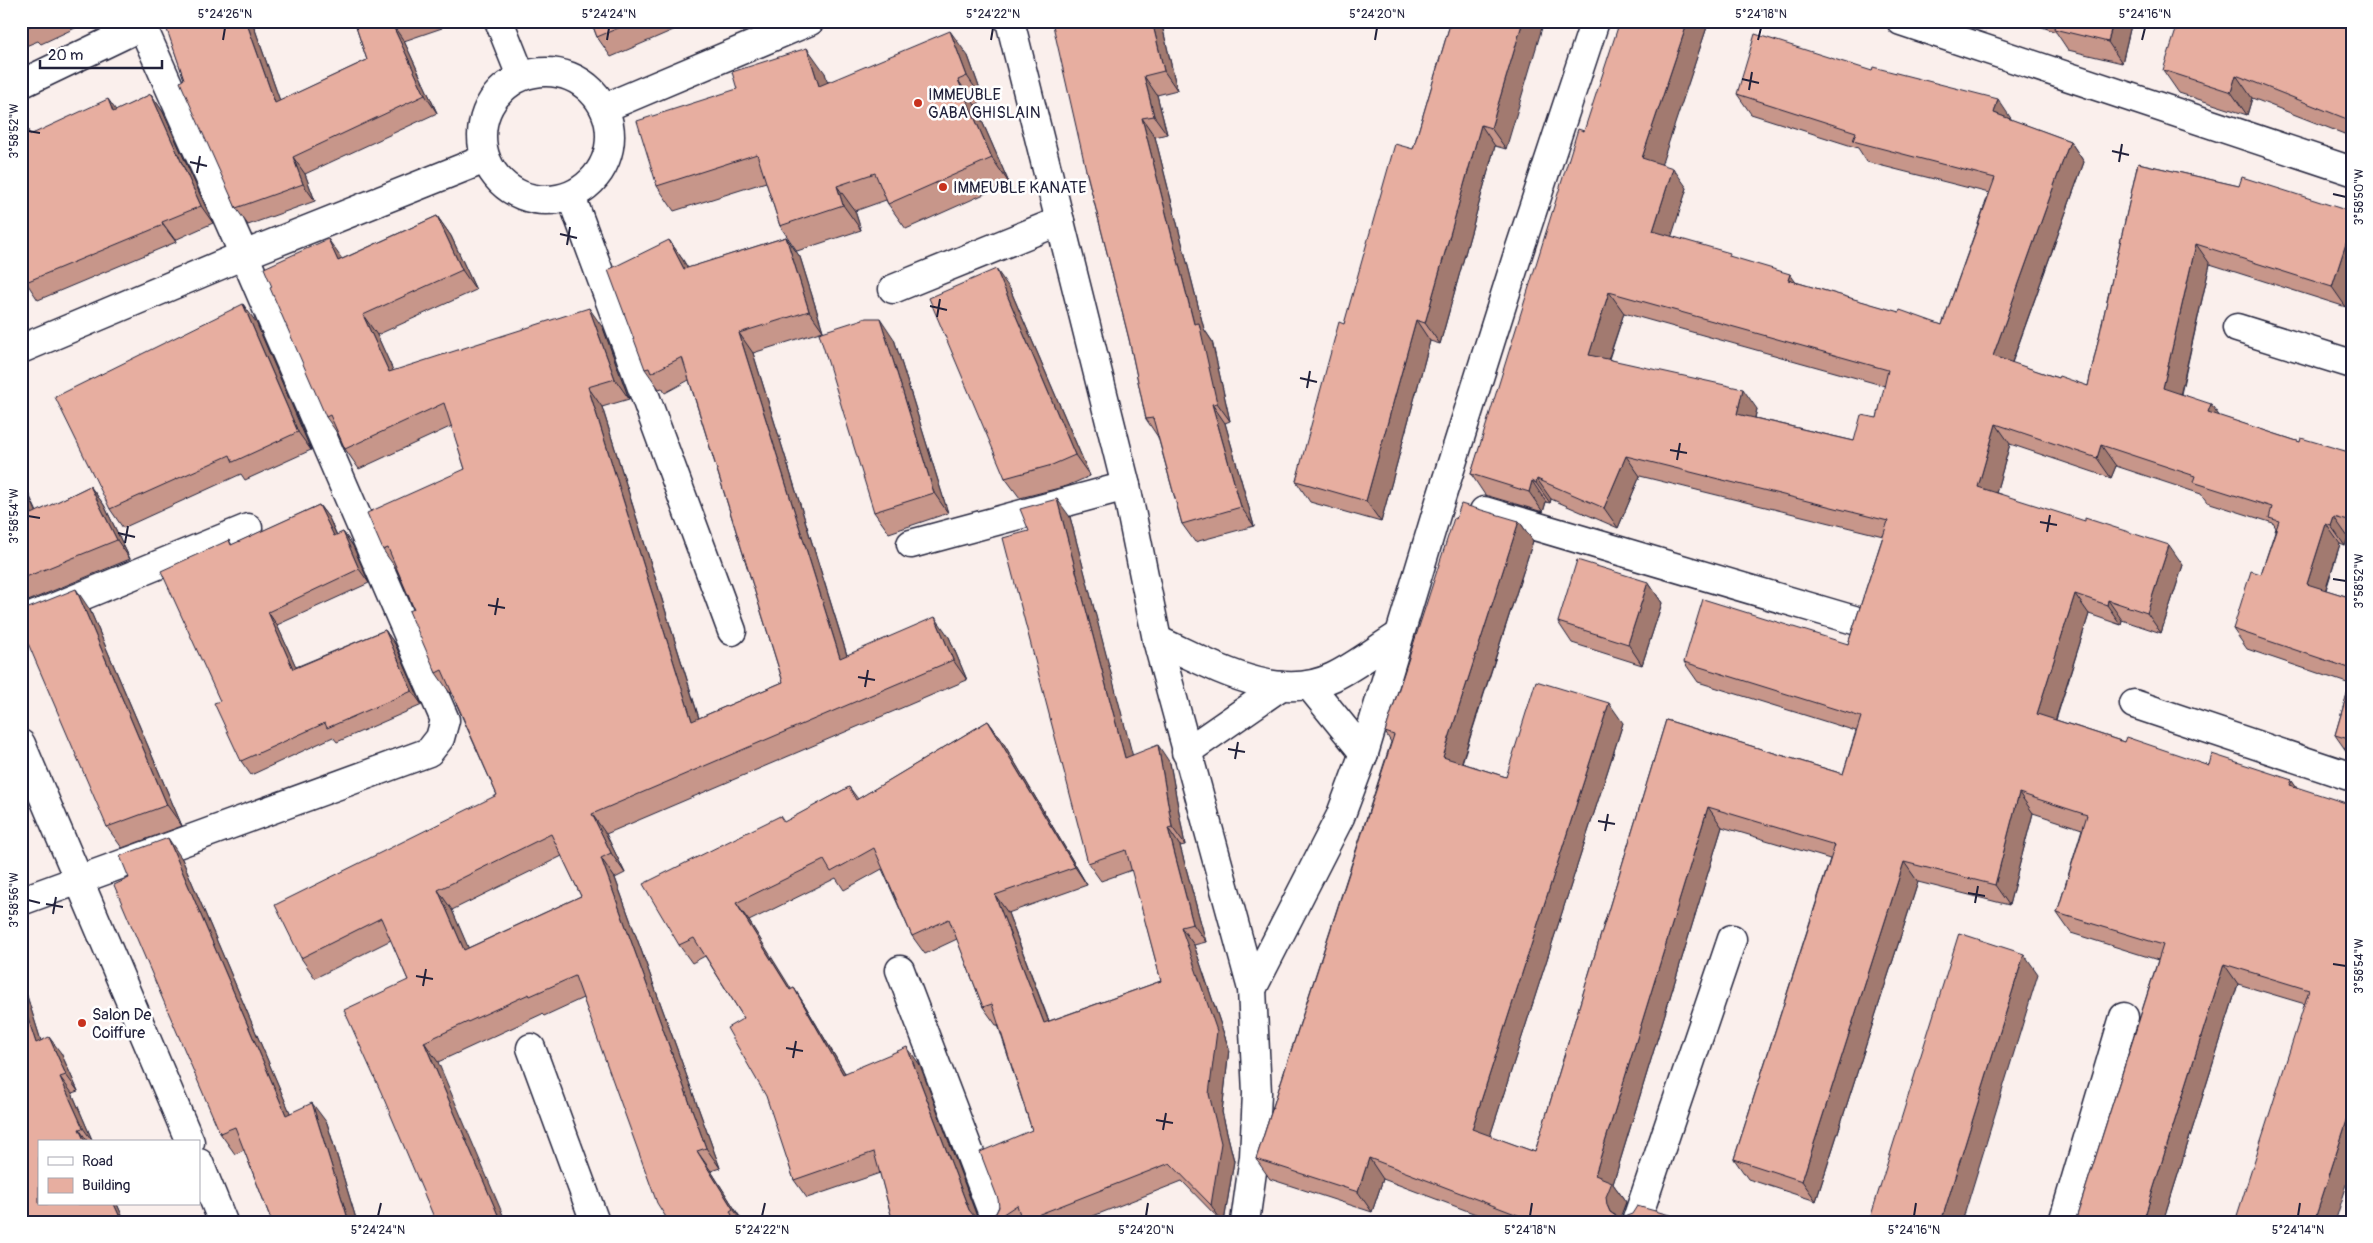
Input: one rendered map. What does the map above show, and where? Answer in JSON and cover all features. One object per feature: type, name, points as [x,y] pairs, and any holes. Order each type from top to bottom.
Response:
[{"type":"street","points":[[498,21],[521,76]]},
{"type":"street","points":[[604,108],[810,21]]},
{"type":"street","points":[[1010,21],[1126,486],[1157,640],[1252,989],[1256,1102],[1254,1157],[1245,1222]]},
{"type":"street","points":[[1252,989],[1340,817],[1364,753],[1398,636],[1518,254],[1595,21]]},
{"type":"street","points":[[1901,21],[2352,171]]},
{"type":"street","points":[[21,84],[141,24],[244,255],[445,720],[440,738],[429,752],[21,901]]},
{"type":"street","points":[[540,71],[560,72],[578,79],[594,91],[604,108],[610,128],[610,149],[605,162],[589,184],[572,196],[551,201],[531,200],[511,191],[496,177],[485,159],[482,139],[483,120],[488,107],[504,86],[521,76],[540,71]]},
{"type":"street","points":[[21,349],[244,255],[485,159]]},
{"type":"street","points":[[572,196],[732,631]]},
{"type":"street","points":[[893,289],[1060,221]]},
{"type":"street","points":[[2236,328],[2352,364]]},
{"type":"street","points":[[911,544],[1126,486]]},
{"type":"street","points":[[1441,498],[1854,620]]},
{"type":"street","points":[[21,621],[248,528]]},
{"type":"street","points":[[1157,640],[1249,679],[1281,686],[1309,685],[1333,677],[1398,636]]},
{"type":"street","points":[[1309,685],[1364,753]]},
{"type":"street","points":[[1186,752],[1281,686]]},
{"type":"street","points":[[2134,704],[2352,777]]},
{"type":"street","points":[[21,744],[189,1140]]},
{"type":"street","points":[[1636,1222],[1732,939]]},
{"type":"street","points":[[900,970],[996,1222]]},
{"type":"street","points":[[2063,1222],[2124,1017]]},
{"type":"street","points":[[531,1048],[595,1222]]},
{"type":"street","points":[[200,1166],[223,1222]]},
{"type":"building","points":[[21,21],[40,21],[28,27],[27,23],[21,25]]},
{"type":"building","points":[[164,21],[246,21],[275,103],[367,60],[354,21],[399,21],[392,24],[425,95],[293,157],[303,184],[236,208],[180,82],[184,79]]},
{"type":"building","points":[[591,21],[635,21],[597,37]]},
{"type":"building","points":[[1052,21],[1152,21],[1164,71],[1144,76],[1154,116],[1142,118],[1194,324],[1199,323],[1217,403],[1212,404],[1241,507],[1182,524],[1153,418],[1146,419],[1129,339],[1086,170]]},
{"type":"building","points":[[1451,21],[1523,21],[1491,128],[1481,125],[1425,323],[1416,320],[1366,501],[1296,481],[1339,322],[1344,324],[1395,144],[1413,149]]},
{"type":"building","points":[[1620,21],[1688,21],[1642,158],[1673,168],[1653,231],[1730,253],[1729,256],[1790,274],[1788,280],[1899,312],[1900,310],[1942,325],[1995,178],[1853,141],[1856,132],[1737,94],[1755,34],[1872,71],[1873,67],[1998,99],[1994,113],[2070,141],[1993,356],[2088,386],[2138,163],[2239,186],[2242,177],[2352,212],[2352,225],[2332,287],[2196,244],[2163,388],[2211,404],[2208,412],[2300,442],[2301,438],[2352,453],[2352,522],[2334,517],[2331,526],[2326,524],[2307,584],[2352,598],[2352,669],[2233,629],[2251,571],[2261,574],[2279,521],[2269,518],[2272,507],[2193,482],[2195,476],[2101,445],[2097,458],[1996,424],[1978,487],[2169,545],[2147,613],[2108,600],[2107,605],[2075,594],[2037,714],[2124,742],[2126,737],[2209,765],[2212,754],[2292,780],[2290,785],[2352,805],[2352,1105],[2314,1222],[2235,1222],[2309,990],[2224,964],[2143,1222],[2075,1222],[2163,945],[2057,913],[2087,815],[2019,793],[1995,885],[1904,862],[1802,1181],[1734,1159],[1835,845],[1708,807],[1595,1175],[1612,1182],[1606,1197],[1607,1205],[1610,1212],[1617,1217],[1632,1214],[1637,1206],[1695,1222],[1536,1222],[1369,1158],[1358,1192],[1256,1159],[1394,735],[1385,732],[1454,518],[1456,519],[1461,504],[1519,521],[1443,757],[1506,777],[1536,681],[1609,703],[1472,1129],[1535,1152],[1666,720],[1843,774],[1861,717],[1684,662],[1703,599],[1848,644],[1888,521],[1626,456],[1604,508],[1537,479],[1536,483],[1532,481],[1529,492],[1471,474],[1578,129],[1584,131]],"holes":[[[1609,292],[1888,370],[1877,418],[1861,415],[1854,441],[1737,414],[1743,389],[1589,355]]]},
{"type":"building","points":[[2056,21],[2113,21],[2108,42],[2054,29]]},
{"type":"building","points":[[2179,21],[2352,21],[2352,121],[2236,75],[2231,92],[2163,70]]},
{"type":"building","points":[[950,31],[967,76],[958,80],[992,158],[888,204],[875,173],[837,186],[843,205],[780,226],[757,154],[657,186],[637,121],[737,89],[732,72],[807,48],[819,86]]},
{"type":"building","points":[[151,94],[201,206],[162,222],[163,225],[26,282],[21,270],[21,133],[28,130],[30,135],[108,99],[113,112]]},
{"type":"building","points":[[437,216],[462,270],[363,315],[389,372],[589,308],[615,379],[588,387],[692,721],[783,682],[682,357],[651,373],[649,368],[645,369],[608,270],[669,240],[684,269],[786,237],[809,311],[739,333],[840,658],[935,617],[953,660],[592,814],[611,853],[601,858],[706,1148],[697,1151],[733,1209],[730,1211],[735,1222],[669,1222],[657,1203],[575,976],[530,996],[529,994],[424,1042],[501,1222],[436,1222],[344,1010],[408,980],[381,918],[301,958],[275,905],[497,795],[442,670],[436,673],[409,611],[414,609],[388,548],[383,550],[367,513],[465,469],[444,403],[345,449],[330,415],[326,417],[270,288],[272,287],[264,268],[328,239],[338,261]],"holes":[[[551,834],[581,896],[464,950],[438,890]]]},
{"type":"building","points":[[996,269],[1075,455],[1052,465],[1005,478],[929,298]]},
{"type":"building","points":[[243,304],[298,432],[233,462],[230,455],[110,509],[55,397]]},
{"type":"building","points":[[866,318],[880,318],[934,493],[874,512],[819,333]]},
{"type":"building","points":[[90,486],[117,540],[21,579],[21,489],[32,514]]},
{"type":"building","points":[[1057,499],[1125,758],[1158,745],[1172,827],[1168,828],[1193,924],[1181,927],[1217,1031],[1209,1094],[1221,1143],[1211,1205],[1170,1163],[1022,1221],[1017,1205],[991,1222],[893,1222],[874,1152],[794,1180],[766,1096],[727,1028],[744,1018],[694,938],[679,945],[643,884],[780,816],[784,822],[849,787],[856,800],[988,721],[1075,867],[995,895],[1044,1023],[1161,981],[1126,850],[1088,863],[1003,538],[1029,531],[1020,509]],"holes":[[[874,848],[912,936],[949,919],[983,1007],[992,1004],[1032,1130],[980,1152],[998,1199],[999,1207],[996,1213],[988,1219],[980,1219],[969,1210],[907,1047],[843,1074],[794,988],[790,990],[736,903],[824,860],[831,872]]]},
{"type":"building","points":[[319,505],[334,536],[343,532],[359,569],[268,612],[293,669],[385,630],[412,691],[327,728],[325,723],[241,761],[214,703],[220,701],[161,571],[229,540],[231,545]]},
{"type":"building","points":[[1577,560],[1648,582],[1628,644],[1558,622]]},
{"type":"building","points":[[76,589],[167,805],[107,827],[21,627],[21,611]]},
{"type":"building","points":[[2352,677],[2352,740],[2335,735]]},
{"type":"building","points":[[168,838],[286,1115],[312,1103],[349,1222],[272,1222],[235,1127],[220,1133],[114,885],[129,878],[120,856]]},
{"type":"building","points":[[1959,933],[2024,954],[1941,1222],[1869,1222]]},
{"type":"building","points":[[21,997],[36,1043],[49,1037],[66,1075],[60,1077],[83,1128],[79,1129],[84,1140],[38,1140],[38,1206],[115,1206],[122,1222],[21,1222]]},
{"type":"place","name":"IMMEUBLE GABA GHISLAIN","points":[[918,103]]},
{"type":"place","name":"IMMEUBLE KANATE","points":[[943,187]]},
{"type":"place","name":"Salon De Coiffure","points":[[82,1023]]}]
